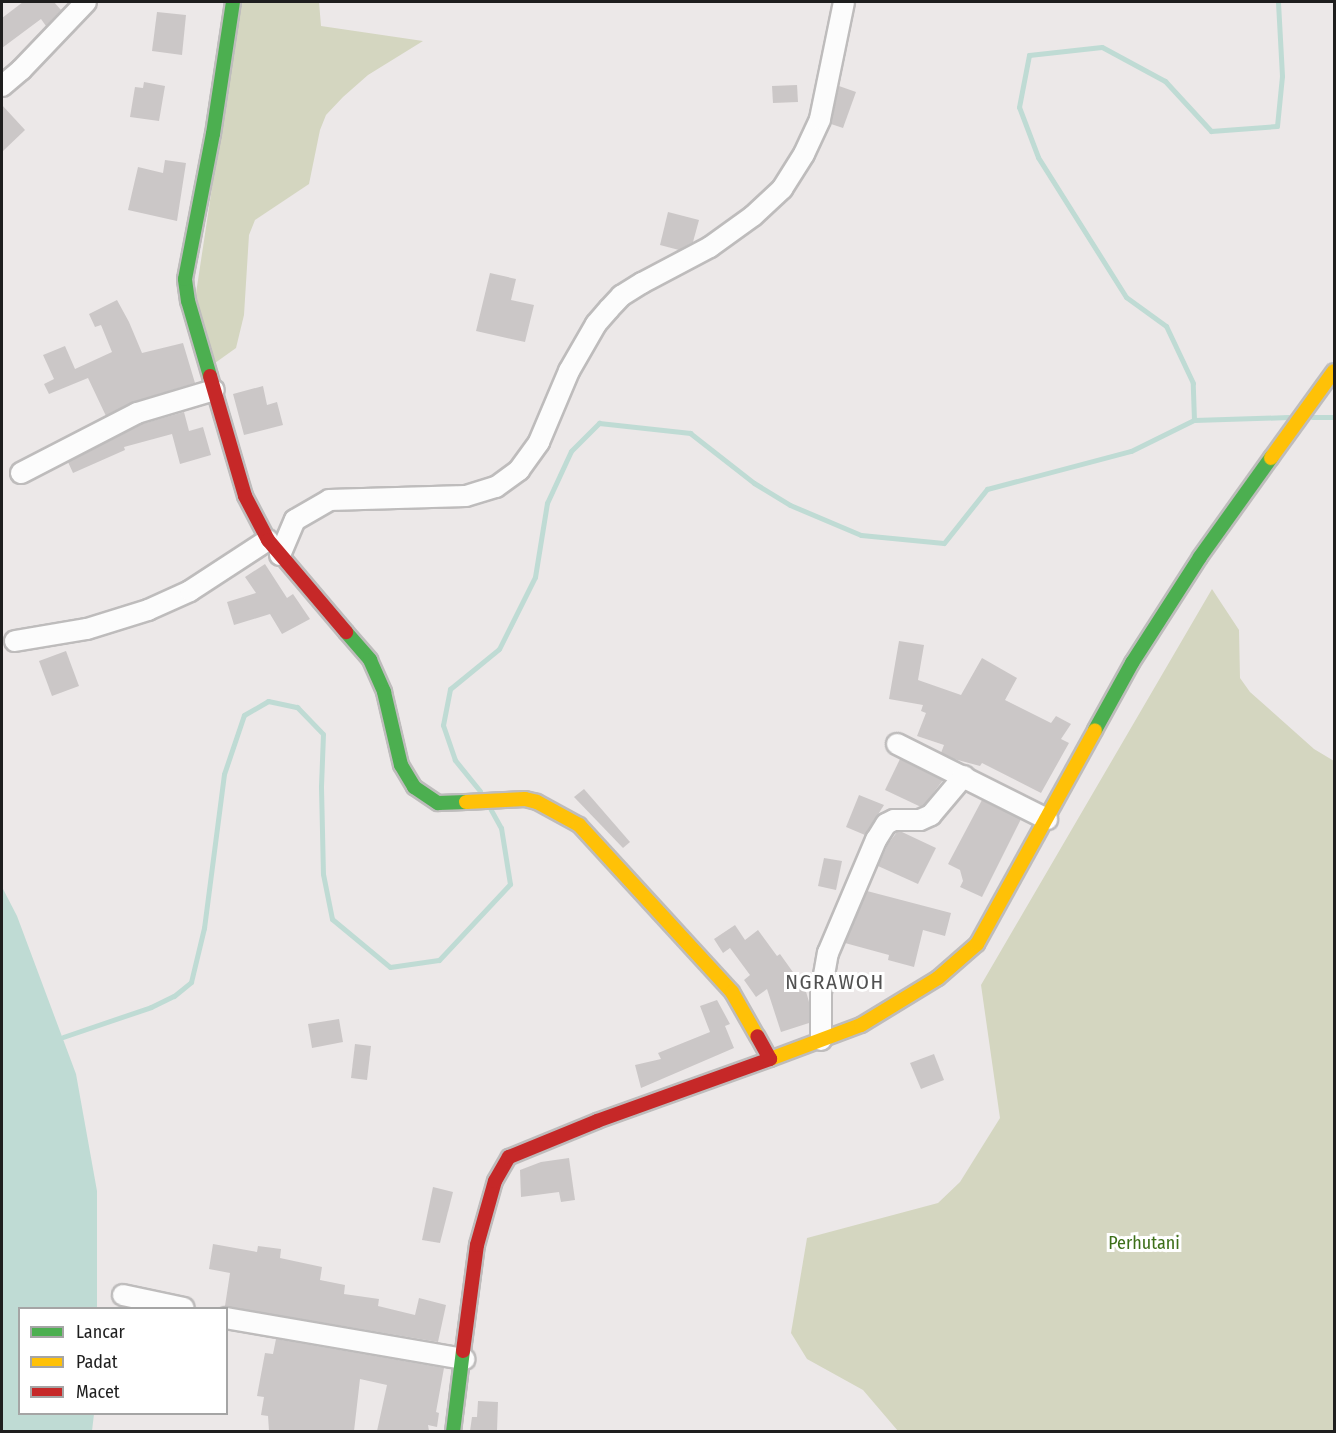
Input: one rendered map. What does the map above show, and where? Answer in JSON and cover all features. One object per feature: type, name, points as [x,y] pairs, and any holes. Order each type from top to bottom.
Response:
[{"type":"street","points":[[2,86],[21,70],[86,2]]},
{"type":"street","points":[[233,2],[213,134],[185,279],[188,301],[245,496],[274,547],[370,660],[384,692],[401,765],[414,787],[438,803],[525,799],[537,802],[579,825],[692,945],[732,992],[770,1059]]},
{"type":"street","points":[[15,641],[87,628],[148,610],[274,547],[295,520],[329,500],[394,497],[444,499],[466,496],[496,487],[510,478],[529,458],[539,442],[569,371],[596,324],[621,296],[710,247],[753,216],[782,189],[804,153],[820,119],[844,2]]},
{"type":"street","points":[[453,1431],[477,1245],[495,1181],[509,1157],[597,1121],[861,1024],[938,978],[971,951],[999,908],[1132,663],[1200,557],[1305,408],[1335,371]]},
{"type":"street","points":[[21,473],[137,413],[214,390]]},
{"type":"street","points":[[897,744],[1047,819]]},
{"type":"street","points":[[821,1040],[821,992],[828,953],[876,840],[886,824],[894,820],[920,820],[931,815],[964,776]]},
{"type":"street","points":[[123,1295],[179,1307]]},
{"type":"street","points":[[228,1318],[464,1359]]},
{"type":"green space","points":[[240,2],[319,2],[321,26],[423,41],[368,75],[326,115],[320,130],[309,184],[255,220],[249,235],[244,315],[236,348],[215,363],[195,300]]},
{"type":"green space","name":"Perhutani","points":[[1212,589],[1239,630],[1240,678],[1250,692],[1314,749],[1334,761],[1334,1431],[898,1431],[863,1390],[807,1359],[791,1333],[807,1238],[938,1203],[960,1182],[1000,1118],[981,985]]},
{"type":"shaded area","points":[[2,887],[17,916],[76,1074],[97,1191],[97,1307],[18,1307],[18,1415],[94,1415],[92,1431],[2,1431]]},
{"type":"building","points":[[23,2],[54,2],[61,10],[46,26],[41,19],[2,48],[2,18]]},
{"type":"building","points":[[157,12],[186,15],[182,55],[152,51]]},
{"type":"building","points":[[144,82],[165,86],[159,121],[130,117],[135,87],[143,88]]},
{"type":"building","points":[[797,85],[798,102],[773,103],[772,86]]},
{"type":"building","points":[[839,86],[856,92],[843,128],[831,124]]},
{"type":"building","points":[[2,105],[25,130],[2,152]]},
{"type":"building","points":[[165,160],[186,163],[177,221],[128,210],[138,167],[163,173]]},
{"type":"building","points":[[668,212],[699,220],[693,242],[679,250],[660,245]]},
{"type":"building","points":[[490,273],[516,279],[511,300],[534,305],[525,342],[476,331]]},
{"type":"building","points":[[117,300],[142,353],[183,343],[195,383],[133,402],[106,416],[88,378],[49,394],[44,384],[54,379],[43,355],[65,346],[75,369],[112,352],[101,325],[95,327],[89,314]]},
{"type":"building","points":[[263,386],[267,405],[277,402],[283,425],[244,435],[233,394]]},
{"type":"building","points":[[184,412],[189,431],[203,427],[211,455],[180,464],[172,434],[124,447],[125,450],[73,473],[68,462],[142,424]]},
{"type":"building","points":[[265,564],[287,598],[293,594],[310,619],[282,634],[270,614],[234,625],[227,602],[256,593],[245,577]]},
{"type":"building","points":[[899,641],[924,645],[918,680],[961,695],[982,658],[1017,678],[1005,700],[1051,723],[1056,716],[1071,724],[1061,739],[1069,743],[1041,793],[982,763],[980,766],[954,759],[941,753],[944,745],[917,736],[926,713],[921,711],[923,705],[889,699]]},
{"type":"building","points":[[66,651],[79,686],[52,696],[39,661]]},
{"type":"building","points":[[900,759],[943,780],[921,807],[885,790]]},
{"type":"building","points":[[584,789],[630,842],[623,848],[574,797]]},
{"type":"building","points":[[859,795],[884,805],[865,835],[846,827]]},
{"type":"building","points":[[982,800],[1021,819],[982,897],[960,887],[963,881],[960,870],[948,864]]},
{"type":"building","points":[[897,832],[902,832],[936,848],[918,884],[878,866],[888,844]]},
{"type":"building","points":[[824,858],[842,861],[836,890],[818,886]]},
{"type":"building","points":[[867,891],[951,913],[945,936],[923,930],[914,967],[888,960],[889,955],[845,943]]},
{"type":"building","points":[[735,925],[745,940],[758,930],[777,956],[780,954],[800,982],[803,981],[809,1002],[809,1023],[781,1032],[767,989],[756,997],[744,980],[750,975],[730,948],[723,953],[714,939]]},
{"type":"building","points":[[717,1000],[730,1024],[725,1026],[734,1048],[641,1088],[635,1065],[661,1059],[658,1053],[710,1032],[700,1006]]},
{"type":"building","points":[[339,1019],[343,1042],[312,1048],[308,1024]]},
{"type":"building","points":[[355,1044],[371,1046],[367,1080],[351,1078]]},
{"type":"building","points":[[934,1054],[944,1080],[921,1089],[910,1063]]},
{"type":"building","points":[[569,1158],[575,1200],[561,1202],[559,1192],[521,1197],[520,1170],[541,1162]]},
{"type":"building","points":[[433,1187],[453,1192],[440,1243],[422,1240]]},
{"type":"building","points":[[213,1244],[257,1252],[258,1246],[281,1249],[280,1258],[322,1267],[320,1280],[345,1285],[344,1294],[379,1299],[378,1306],[415,1315],[419,1298],[446,1305],[438,1342],[225,1306],[230,1273],[209,1269]]},
{"type":"building","points":[[276,1339],[444,1368],[436,1412],[439,1413],[437,1427],[428,1425],[429,1431],[377,1431],[387,1385],[360,1379],[354,1431],[269,1431],[268,1416],[261,1415],[264,1397],[257,1396],[265,1353],[273,1354]]},
{"type":"building","points":[[478,1401],[498,1402],[497,1431],[470,1431],[472,1417],[477,1417]]},
{"type":"waterway","points":[[1194,420],[1193,383],[1166,326],[1126,297],[1038,157],[1019,107],[1029,55],[1102,47],[1165,81],[1211,131],[1277,126],[1282,76],[1278,2]]},
{"type":"waterway","points":[[480,791],[455,760],[443,725],[450,689],[499,649],[535,577],[547,503],[571,451],[599,423],[690,433],[754,483],[790,505],[861,535],[944,543],[987,489],[1131,451],[1194,420],[1288,417]]},
{"type":"waterway","points":[[1312,417],[1334,417]]},
{"type":"waterway","points":[[63,1037],[151,1007],[174,996],[191,982],[204,928],[224,774],[244,715],[268,701],[297,707],[323,734],[321,787],[323,874],[332,919],[390,967],[439,960],[510,884],[501,828],[491,810]]},
{"type":"traffic: fast","points":[[210,376],[188,301],[185,279],[213,134],[233,2]]},
{"type":"traffic: fast","points":[[1095,730],[1132,663],[1200,557],[1271,458]]},
{"type":"traffic: fast","points":[[346,632],[370,660],[384,692],[401,765],[414,787],[438,803],[466,802]]},
{"type":"traffic: fast","points":[[453,1432],[463,1351]]},
{"type":"traffic: slow","points":[[1271,458],[1334,371]]},
{"type":"traffic: slow","points":[[770,1059],[861,1025],[938,978],[977,944],[1095,730]]},
{"type":"traffic: slow","points":[[466,802],[525,799],[537,802],[579,825],[732,992],[757,1036]]},
{"type":"traffic: jam","points":[[210,376],[245,496],[268,540],[346,632]]},
{"type":"traffic: jam","points":[[463,1351],[477,1245],[495,1181],[509,1157],[597,1121],[770,1059],[757,1036]]},
{"type":"district","name":"NGRAWOH","points":[[835,982]]}]
